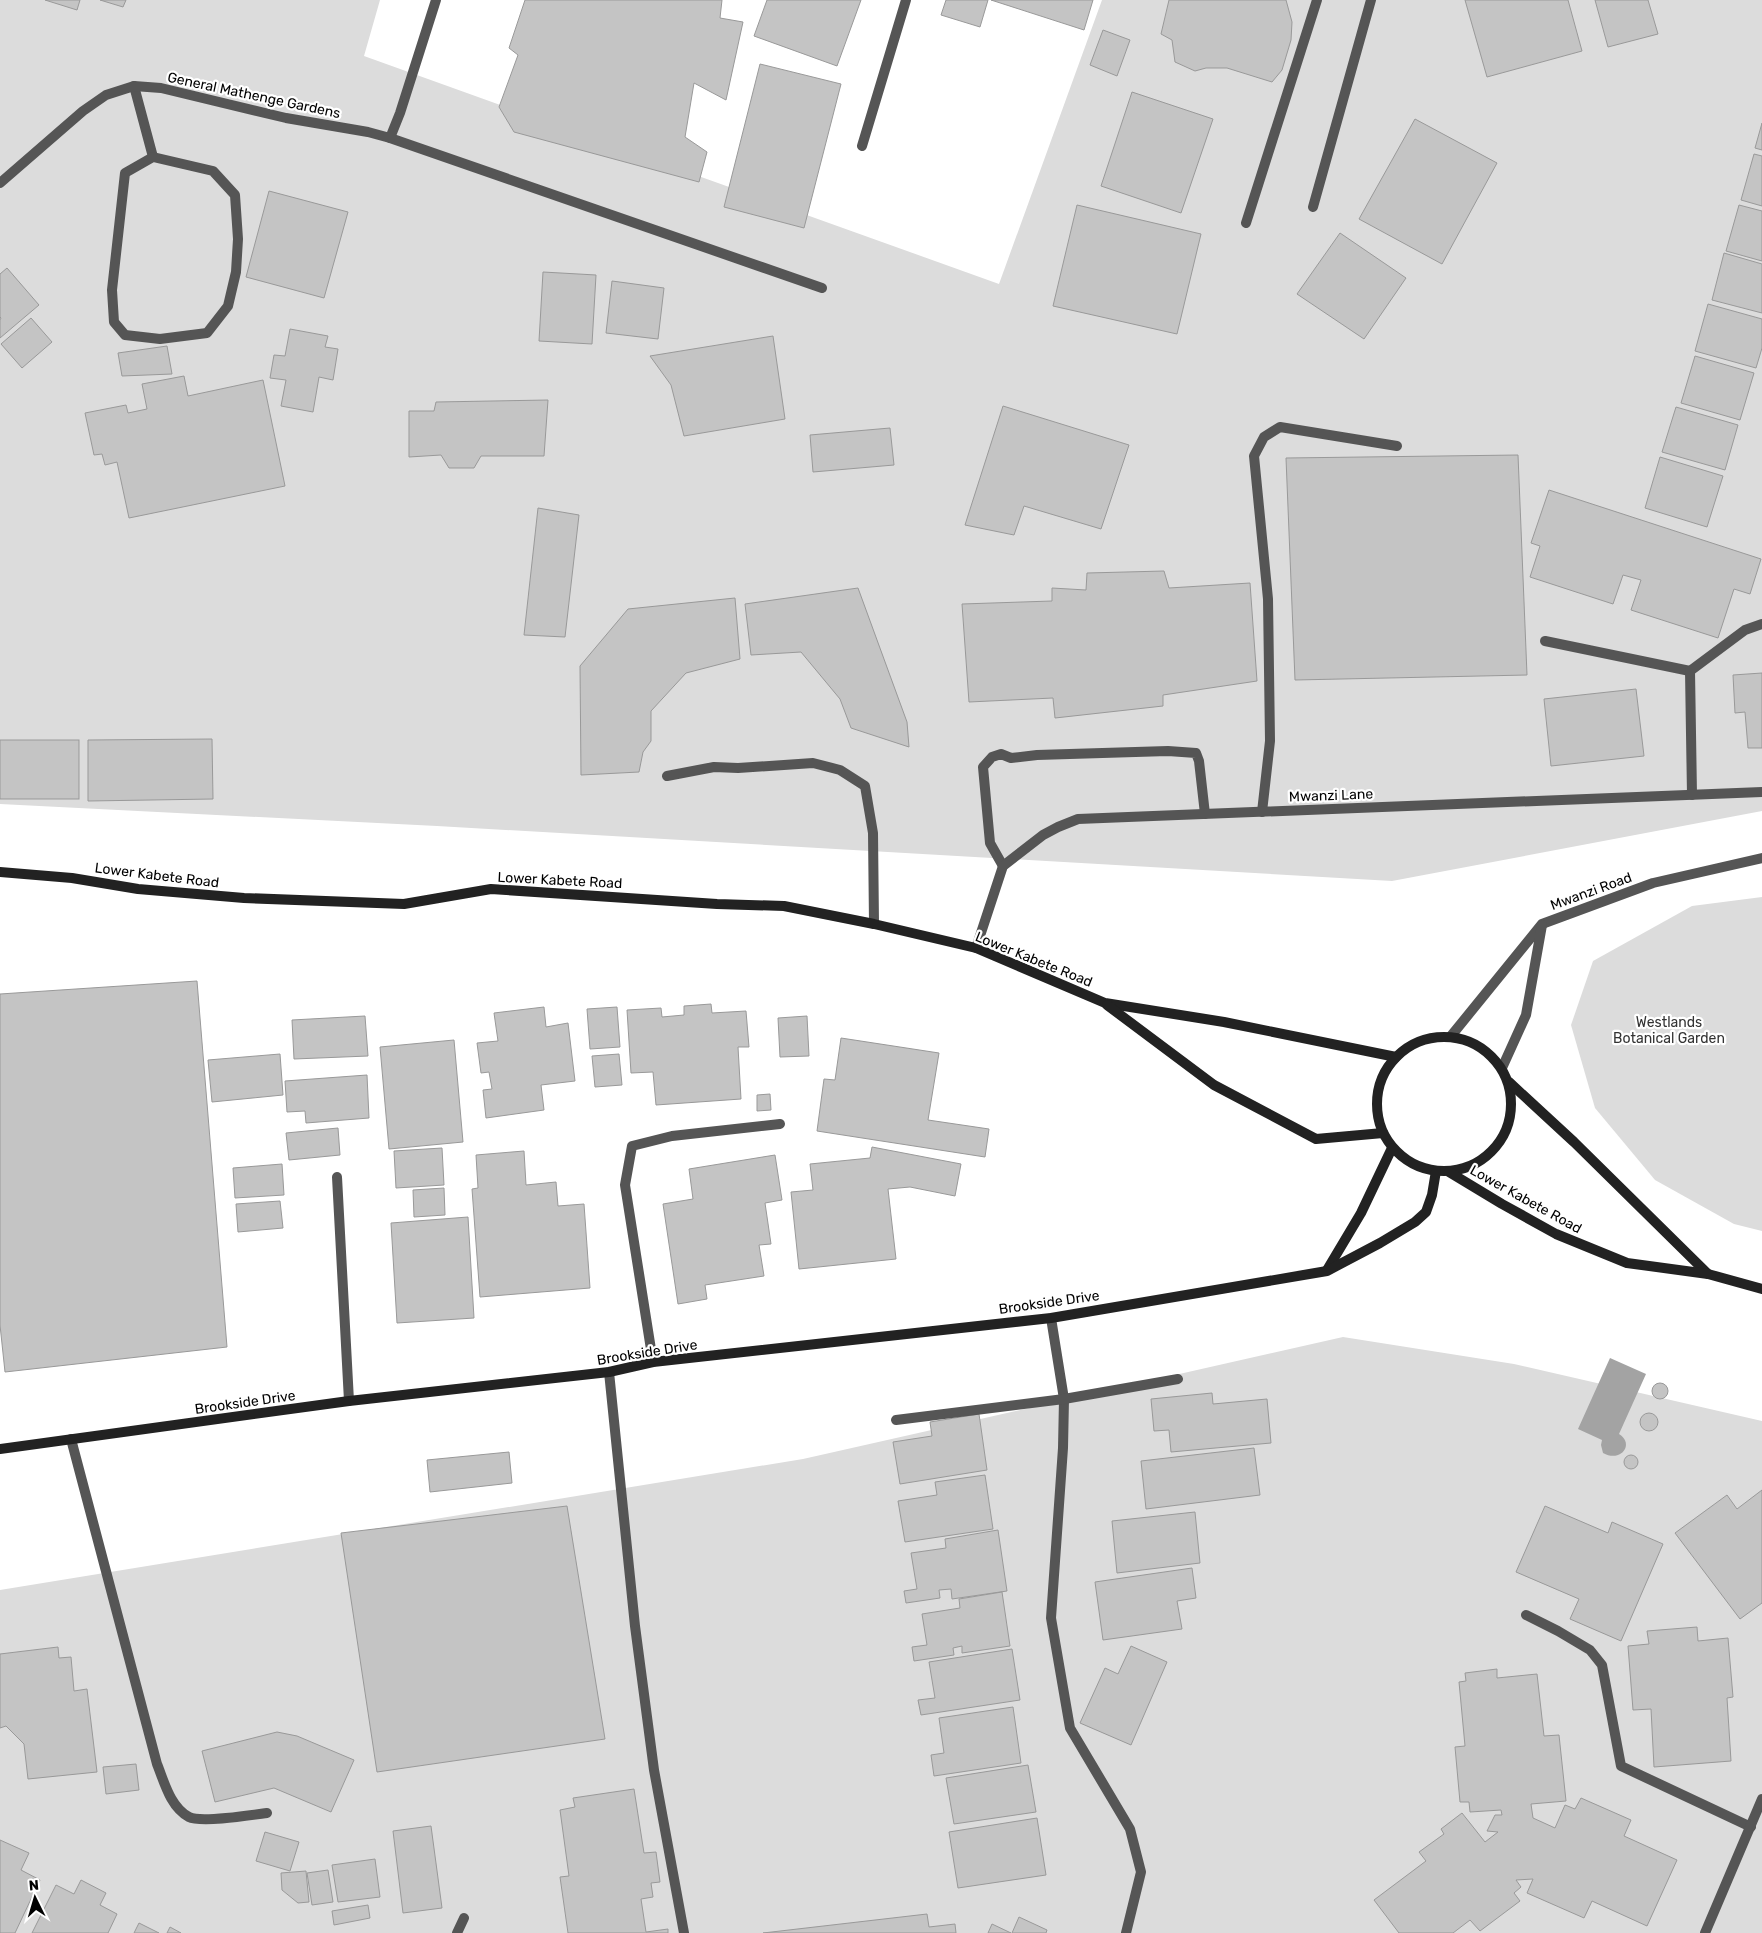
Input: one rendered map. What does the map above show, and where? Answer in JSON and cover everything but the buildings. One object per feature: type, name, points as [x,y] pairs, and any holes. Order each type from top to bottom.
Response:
[{"type":"main road","name":"Lower Kabete Road","points":[[0,872],[72,878],[138,889],[244,898],[404,904],[491,890],[717,904],[784,906],[874,924],[976,948],[1104,1002],[1224,1022],[1396,1056]]},
{"type":"main road","name":"Lower Kabete Road","points":[[1104,1002],[1214,1085],[1316,1139],[1383,1133]]},
{"type":"main road","points":[[1451,1036],[1470,1042],[1488,1053],[1502,1068],[1509,1082],[1512,1107],[1506,1131],[1493,1151],[1472,1165],[1448,1172],[1436,1171],[1412,1163],[1392,1148],[1377,1118],[1376,1101],[1379,1084],[1386,1069],[1396,1056],[1410,1046],[1425,1039],[1451,1036]]},
{"type":"main road","name":"Lower Kabete Road","points":[[1509,1082],[1574,1142],[1708,1274]]},
{"type":"main road","points":[[1326,1271],[1360,1213],[1392,1148]]},
{"type":"main road","name":"Brookside Drive","points":[[0,1449],[349,1401],[609,1372],[653,1362],[1051,1318],[1326,1271],[1380,1243],[1415,1222],[1426,1212],[1432,1195],[1436,1171]]},
{"type":"main road","name":"Lower Kabete Road","points":[[1448,1172],[1556,1234],[1627,1263],[1708,1274],[1762,1289]]},
{"type":"street","points":[[390,138],[400,113],[436,0]]},
{"type":"street","points":[[862,146],[906,0]]},
{"type":"street","points":[[1246,223],[1318,0]]},
{"type":"street","points":[[1313,207],[1371,0]]},
{"type":"street","points":[[134,86],[153,157]]},
{"type":"street","name":"General Mathenge Gardens","points":[[0,183],[83,111],[106,95],[134,86],[161,88],[286,118],[368,132],[390,138],[822,288]]},
{"type":"street","points":[[153,157],[213,171],[235,195],[238,239],[236,272],[228,306],[207,333],[160,339],[125,336],[114,322],[112,290],[125,173],[153,157]]},
{"type":"street","points":[[1262,812],[1270,741],[1268,600],[1254,456],[1264,437],[1280,427],[1397,446]]},
{"type":"street","points":[[1545,641],[1690,671],[1745,630],[1762,624]]},
{"type":"street","points":[[1690,671],[1692,795]]},
{"type":"street","points":[[976,948],[1003,866],[990,843],[983,767],[992,757],[1001,754],[1012,758],[1038,755],[1168,751],[1196,753],[1199,761],[1205,814]]},
{"type":"street","points":[[666,776],[714,767],[738,768],[813,763],[840,770],[865,786],[873,832],[874,924]]},
{"type":"street","name":"Mwanzi Lane","points":[[1003,866],[1043,835],[1058,826],[1078,819],[1762,792]]},
{"type":"street","name":"Mwanzi Road","points":[[1451,1036],[1542,924],[1652,883],[1762,858]]},
{"type":"street","points":[[1502,1068],[1526,1015],[1542,924]]},
{"type":"street","points":[[653,1362],[625,1185],[632,1146],[672,1136],[780,1124]]},
{"type":"street","points":[[337,1176],[349,1401]]},
{"type":"street","points":[[1051,1318],[1064,1399],[1063,1448],[1051,1618],[1070,1728],[1130,1829],[1141,1872],[1126,1933]]},
{"type":"street","points":[[609,1372],[635,1626],[654,1770],[684,1933]]},
{"type":"street","points":[[896,1420],[1064,1399],[1178,1379]]},
{"type":"street","points":[[71,1439],[157,1764],[167,1790],[176,1806],[190,1818],[210,1819],[267,1813]]},
{"type":"street","points":[[1526,1615],[1590,1650],[1602,1665],[1621,1766],[1751,1826]]},
{"type":"street","points":[[1705,1933],[1762,1798]]},
{"type":"street","points":[[458,1933],[464,1918]]},
{"type":"green space","points":[[0,0],[380,0],[364,56],[999,284],[1102,0],[1762,0],[1762,811],[1392,881],[437,826],[0,804]]},
{"type":"green space","name":"Westlands Botanical Garden","points":[[1762,897],[1762,1231],[1734,1224],[1655,1180],[1595,1108],[1571,1025],[1593,961],[1692,906]]},
{"type":"green space","points":[[1343,1337],[1514,1364],[1762,1421],[1762,1933],[0,1933],[0,1590],[803,1459]]},
{"type":"shaded area","points":[[1610,1358],[1646,1374],[1619,1434],[1624,1438],[1626,1447],[1624,1451],[1615,1456],[1603,1453],[1602,1440],[1578,1429]]}]
